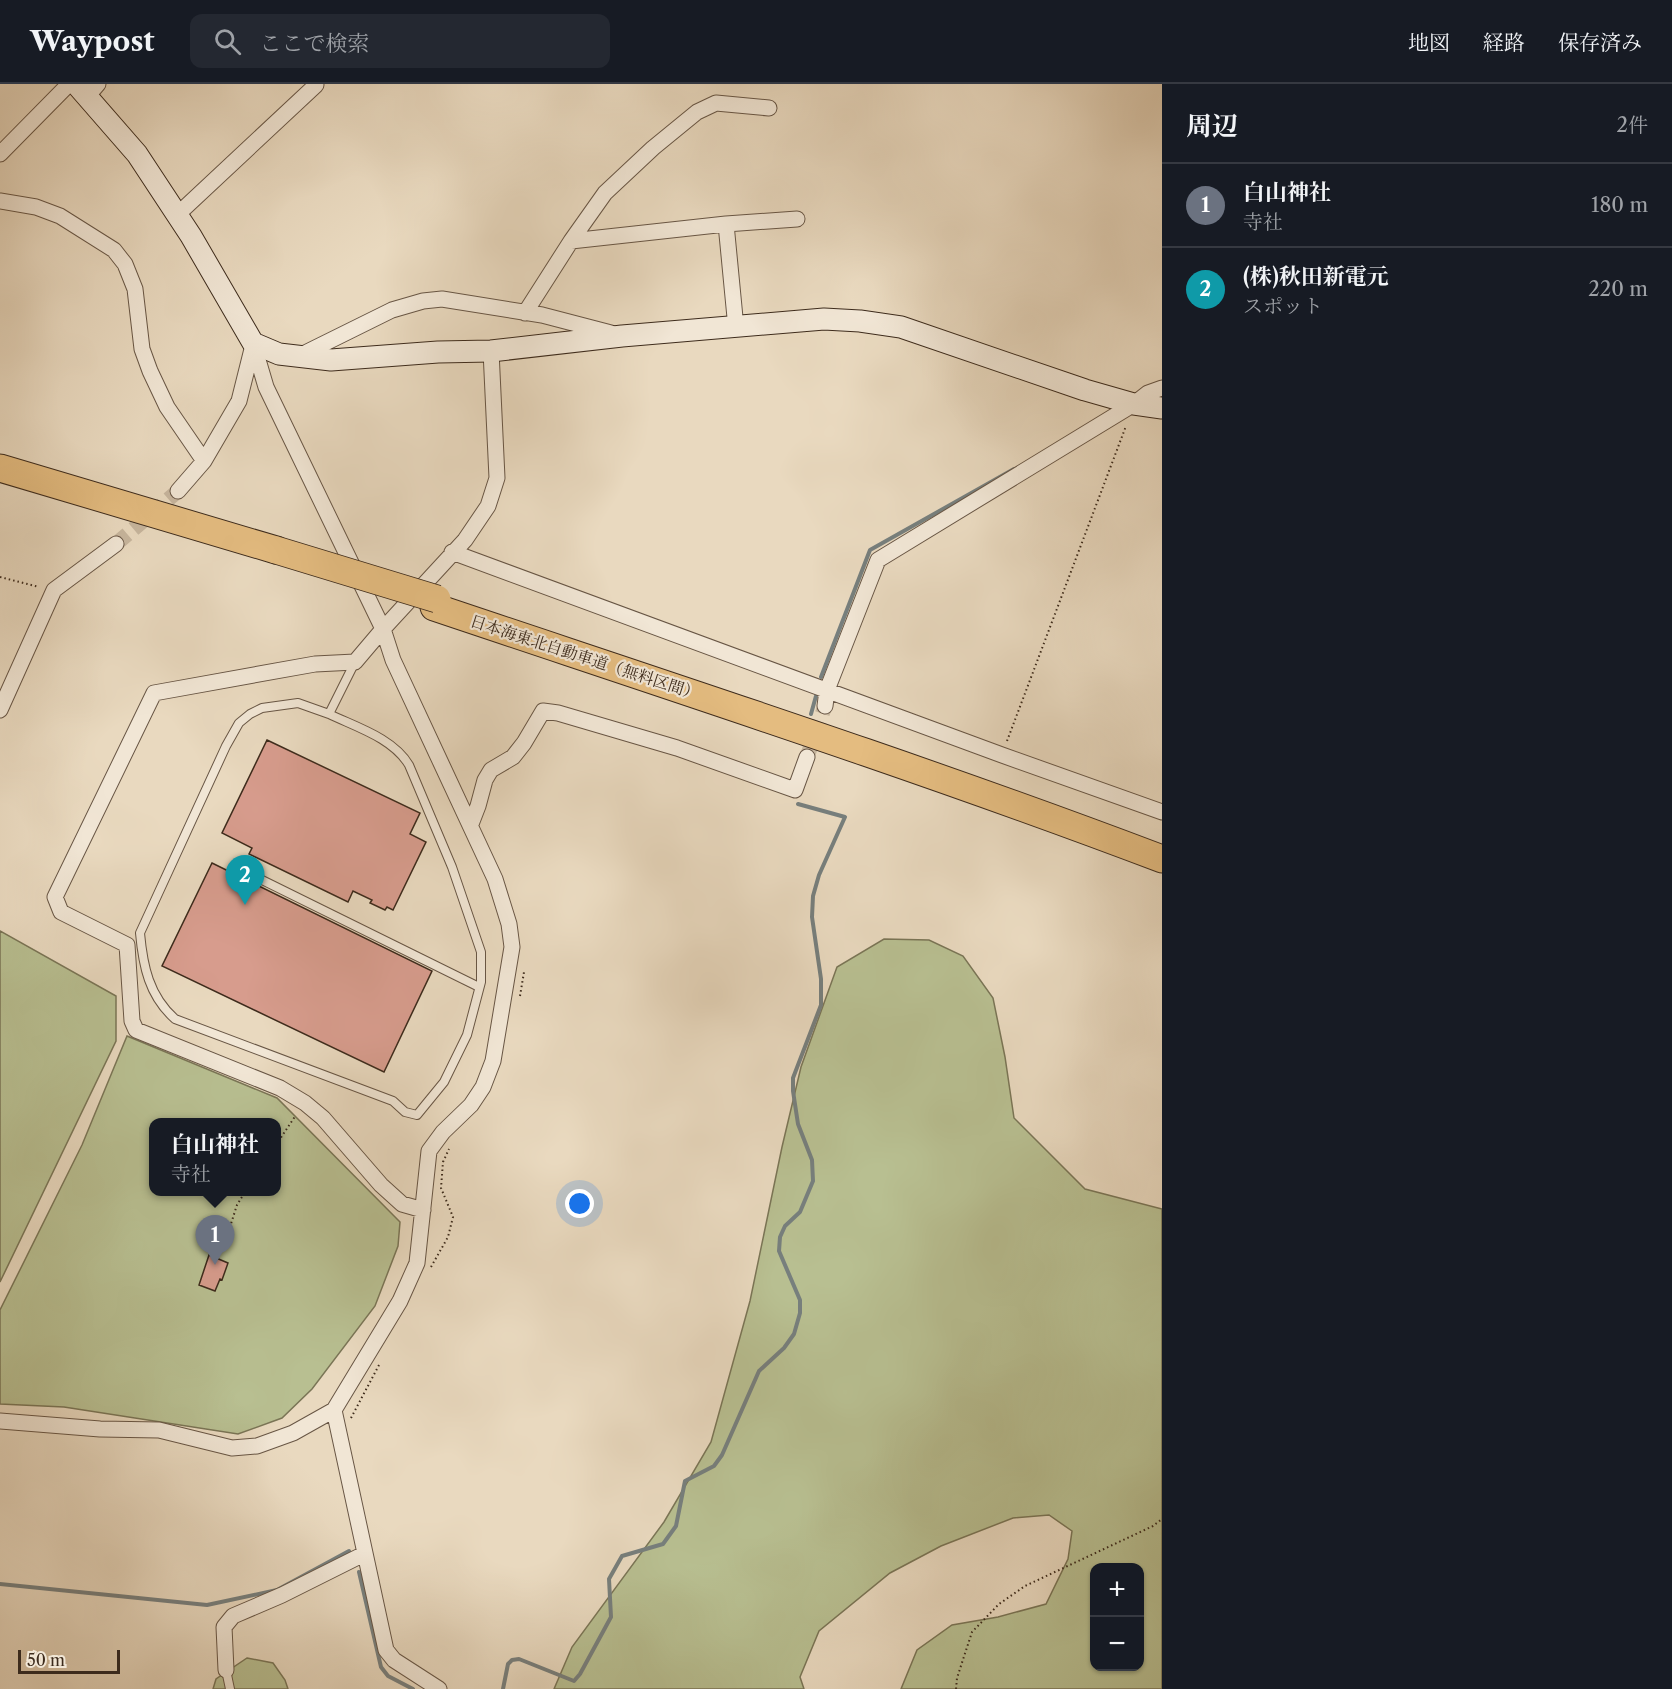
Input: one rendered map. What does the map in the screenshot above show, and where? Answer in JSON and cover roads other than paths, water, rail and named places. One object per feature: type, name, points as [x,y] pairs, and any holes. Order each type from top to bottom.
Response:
[{"type":"highway","name":"日本海東北自動車道（無料区間）","points":[[0,468],[834,727],[1162,845]]},
{"type":"highway","name":"日本海東北自動車道（無料区間）","points":[[0,482],[275,555]]},
{"type":"highway","name":"日本海東北自動車道（無料区間）","points":[[435,603],[983,793],[1162,859]]},
{"type":"street","points":[[0,154],[69,84]]},
{"type":"street","points":[[177,215],[316,85]]},
{"type":"street","points":[[0,1421],[99,1429],[159,1430],[232,1448],[257,1446],[293,1433],[334,1410],[400,1300],[417,1263],[429,1151],[443,1132],[471,1105],[483,1087],[493,1061],[512,947],[509,924],[495,879],[393,660],[382,629],[266,387],[253,343],[177,215],[137,154],[87,88]]},
{"type":"street","points":[[525,313],[605,193],[653,148],[698,112],[716,103],[769,108]]},
{"type":"street","points":[[0,201],[36,207],[60,216],[114,250],[125,264],[135,289],[142,349],[150,371],[167,407],[204,462]]},
{"type":"street","points":[[571,241],[726,224],[797,219]]},
{"type":"street","points":[[726,224],[736,328]]},
{"type":"street","points":[[301,355],[392,310],[423,301],[442,299],[542,315],[622,336]]},
{"type":"street","points":[[253,343],[279,354],[331,360],[438,352],[491,351],[622,336],[824,319],[901,327],[1085,390],[1134,404],[1162,408]]},
{"type":"street","points":[[178,491],[204,462],[239,401],[253,343]]},
{"type":"street","points":[[423,1210],[402,1204],[381,1185],[322,1118],[305,1103],[280,1088],[136,1030],[132,1021],[127,945],[61,912],[55,897],[154,693],[315,664],[355,662],[382,629],[465,540],[488,506],[497,478],[491,351]]},
{"type":"street","points":[[825,706],[827,690],[878,560],[1134,404],[1148,393],[1162,388]]},
{"type":"street","points":[[0,710],[54,590],[116,544]]},
{"type":"street","points":[[452,552],[1162,812]]},
{"type":"street","points":[[471,824],[485,780],[491,770],[513,757],[543,711],[558,713],[677,748],[795,790],[807,757]]},
{"type":"street","points":[[334,1410],[386,1650],[394,1660],[439,1689]]},
{"type":"street","points":[[226,1670],[224,1627],[233,1616],[282,1595],[364,1554]]},
{"type":"lane","points":[[329,714],[355,662]]},
{"type":"lane","points":[[298,703],[329,714],[402,753],[452,867],[481,952],[479,987],[467,1035],[444,1082],[417,1115],[405,1112],[393,1101],[174,1018],[165,1010],[150,987],[142,959],[140,933],[226,746],[239,723],[262,708],[298,703]]},
{"type":"lane","points":[[254,876],[479,987]]},
{"type":"lane","points":[[226,1670],[230,1689]]},
{"type":"waterway","points":[[821,677],[870,550],[1014,469]]},
{"type":"waterway","points":[[811,714],[816,696]]},
{"type":"waterway","points":[[503,1689],[508,1664],[512,1660],[519,1659],[574,1681],[580,1674],[611,1617],[609,1579],[622,1556],[663,1544],[676,1526],[685,1481],[714,1466],[722,1455],[759,1371],[784,1348],[794,1334],[800,1313],[800,1300],[779,1251],[780,1237],[785,1226],[800,1212],[813,1181],[812,1160],[798,1124],[793,1078],[821,1005],[821,979],[812,917],[813,896],[819,875],[845,817],[798,804]]},
{"type":"waterway","points":[[0,1584],[207,1605],[277,1590],[349,1551]]},
{"type":"waterway","points":[[359,1572],[381,1667],[388,1676],[413,1689]]},
{"type":"tunnel","points":[[116,544],[178,491]]},
{"type":"tunnel","points":[[807,757],[825,706]]},
{"type":"place","name":"(株)秋田新電元","points":[[245,905]]},
{"type":"place","name":"白山神社","points":[[215,1265]]}]
